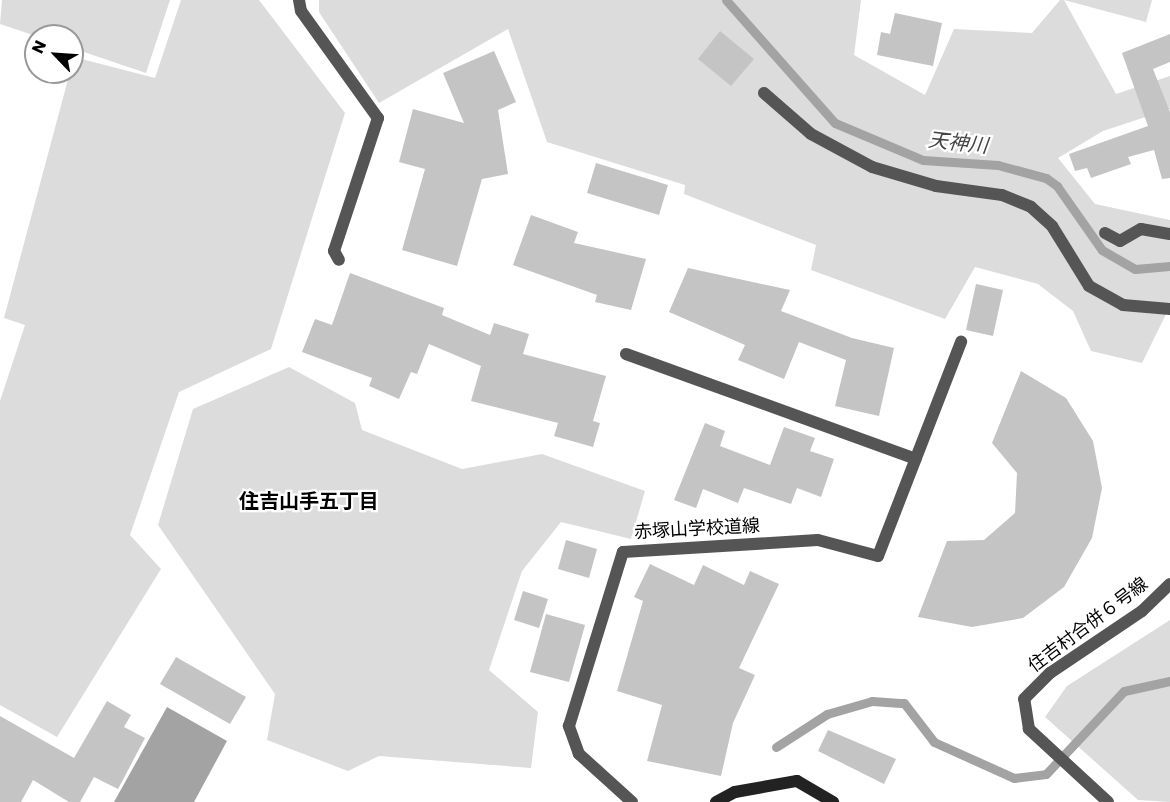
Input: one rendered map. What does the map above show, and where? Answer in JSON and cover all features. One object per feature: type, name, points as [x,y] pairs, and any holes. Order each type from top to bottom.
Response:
[{"type":"street","points":[[299,0],[301,11],[378,118],[334,251],[339,260]]},
{"type":"street","points":[[764,93],[811,134],[872,167],[936,186],[1002,195],[1031,207],[1052,226],[1089,286],[1123,305],[1170,309]]},
{"type":"street","points":[[1105,233],[1120,241],[1141,229],[1170,234]]},
{"type":"street","name":"赤塚山学校道線","points":[[632,802],[579,754],[569,726],[623,552],[818,540],[878,556],[961,342]]},
{"type":"street","points":[[626,354],[916,459]]},
{"type":"street","name":"住吉村合併６号線","points":[[1108,802],[1029,729],[1024,699],[1050,673],[1142,611],[1170,584]]},
{"type":"street","points":[[716,802],[735,792],[797,781],[832,802]]},
{"type":"shaded area","points":[[2,0],[170,0],[146,73],[84,52],[84,24],[24,24],[24,32],[0,24]]},
{"type":"shaded area","points":[[181,0],[259,0],[345,113],[271,349],[179,392],[130,535],[161,569],[57,737],[0,705],[0,401],[25,325],[4,318],[67,84],[84,84],[84,60],[155,78]]},
{"type":"shaded area","points":[[319,0],[861,0],[854,55],[925,95],[954,29],[1032,33],[1060,0],[1064,0],[1116,94],[1170,76],[1170,109],[1103,131],[1058,158],[1095,204],[1170,220],[1170,306],[1142,363],[1091,351],[1073,311],[1038,284],[975,267],[945,319],[811,270],[816,245],[684,194],[685,185],[547,142],[508,29],[379,103],[319,12]]},
{"type":"shaded area","points":[[1064,0],[1152,0],[1146,22]]},
{"type":"shaded area","points":[[289,367],[355,403],[362,430],[462,469],[542,454],[645,491],[631,539],[561,522],[522,571],[489,670],[538,712],[531,768],[379,756],[348,771],[267,740],[275,694],[158,525],[193,409]]},
{"type":"shaded area","points":[[1170,620],[1170,802],[1138,800],[1045,717],[1067,686]]},
{"type":"shaded area","points":[[167,707],[227,741],[194,802],[114,802]]},
{"type":"building","points":[[895,13],[942,23],[933,66],[877,55],[881,32],[890,34]]},
{"type":"building","points":[[720,31],[754,59],[731,86],[698,59]]},
{"type":"building","points":[[1170,34],[1170,62],[1153,69],[1170,112],[1170,178],[1162,179],[1154,150],[1128,157],[1131,164],[1091,178],[1087,168],[1075,171],[1069,154],[1148,126],[1122,53]]},
{"type":"building","points":[[494,51],[516,102],[498,110],[508,174],[482,179],[457,266],[402,250],[425,169],[399,162],[413,109],[464,123],[443,73]]},
{"type":"building","points":[[596,163],[668,185],[659,215],[587,193]]},
{"type":"building","points":[[531,215],[578,232],[574,243],[646,259],[631,310],[595,302],[597,295],[513,265]]},
{"type":"building","points":[[688,268],[790,290],[781,311],[852,338],[894,348],[879,416],[835,406],[846,360],[799,342],[784,379],[738,360],[745,345],[669,312]]},
{"type":"building","points":[[350,273],[444,308],[442,315],[490,335],[494,323],[529,334],[523,354],[606,376],[593,421],[600,423],[593,447],[554,436],[558,423],[471,401],[481,366],[429,344],[417,374],[411,372],[399,399],[369,386],[372,378],[302,352],[315,319],[332,325]]},
{"type":"building","points":[[976,284],[1003,290],[993,336],[966,330]]},
{"type":"building","points":[[1021,371],[1066,398],[1093,441],[1102,488],[1092,538],[1064,587],[1023,618],[972,627],[918,617],[947,541],[984,540],[1015,513],[1017,473],[992,443]]},
{"type":"building","points":[[705,423],[725,431],[720,446],[770,465],[784,427],[815,438],[810,451],[834,459],[821,497],[797,488],[791,504],[744,488],[738,503],[703,489],[696,508],[674,500]]},
{"type":"building","points":[[566,540],[597,549],[589,578],[558,569]]},
{"type":"building","points":[[650,564],[694,585],[703,565],[744,585],[750,571],[779,584],[739,668],[755,675],[733,723],[721,776],[647,761],[662,705],[617,691],[643,601],[634,597]]},
{"type":"building","points":[[523,591],[548,599],[539,628],[514,620]]},
{"type":"building","points":[[546,614],[585,625],[569,682],[530,672]]},
{"type":"building","points":[[176,657],[246,697],[230,724],[160,684]]},
{"type":"building","points":[[107,701],[131,715],[124,727],[145,738],[118,789],[94,777],[80,802],[69,802],[33,780],[21,802],[0,802],[0,716],[74,758]]},
{"type":"building","points":[[828,730],[896,759],[884,784],[818,751]]},
{"type":"waterway","name":"天神川","points":[[726,0],[835,123],[923,160],[998,165],[1046,178],[1057,186],[1102,250],[1135,269],[1170,266]]},
{"type":"waterway","points":[[776,747],[827,714],[872,701],[904,703],[934,742],[1014,778],[1046,774],[1124,691],[1170,681]]},
{"type":"district","name":"住吉山手五丁目","points":[[309,501]]}]
